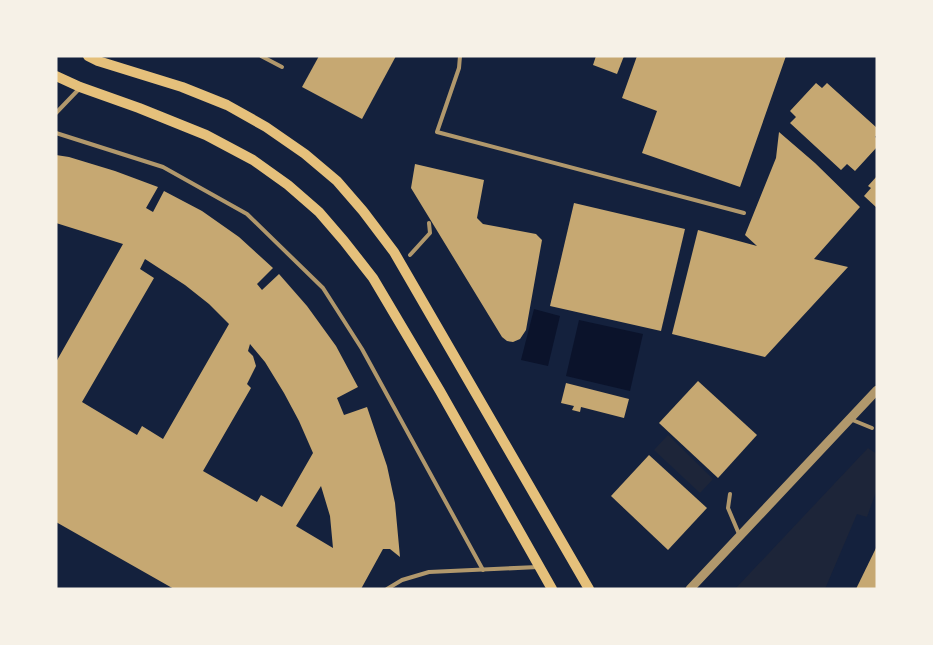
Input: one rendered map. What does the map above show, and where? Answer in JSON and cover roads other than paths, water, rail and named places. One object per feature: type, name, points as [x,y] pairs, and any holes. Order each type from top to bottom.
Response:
[{"type":"main road","points":[[88,56],[227,105],[305,154],[337,182],[363,211],[394,252],[589,589]]},
{"type":"main road","points":[[56,76],[206,135],[253,160],[288,185],[319,212],[373,278],[440,390],[552,589]]},
{"type":"street","points":[[690,589],[877,390]]},
{"type":"lane","points":[[261,56],[282,67]]},
{"type":"lane","points":[[460,56],[459,68],[437,132],[744,213]]},
{"type":"lane","points":[[56,113],[80,87]]},
{"type":"lane","points":[[56,133],[163,167],[248,214],[323,288],[362,349],[483,570]]},
{"type":"lane","points":[[410,255],[430,233],[429,223]]},
{"type":"lane","points":[[850,419],[872,428]]},
{"type":"lane","points":[[730,494],[728,508],[740,535]]},
{"type":"lane","points":[[387,589],[402,580],[429,572],[540,567]]}]
